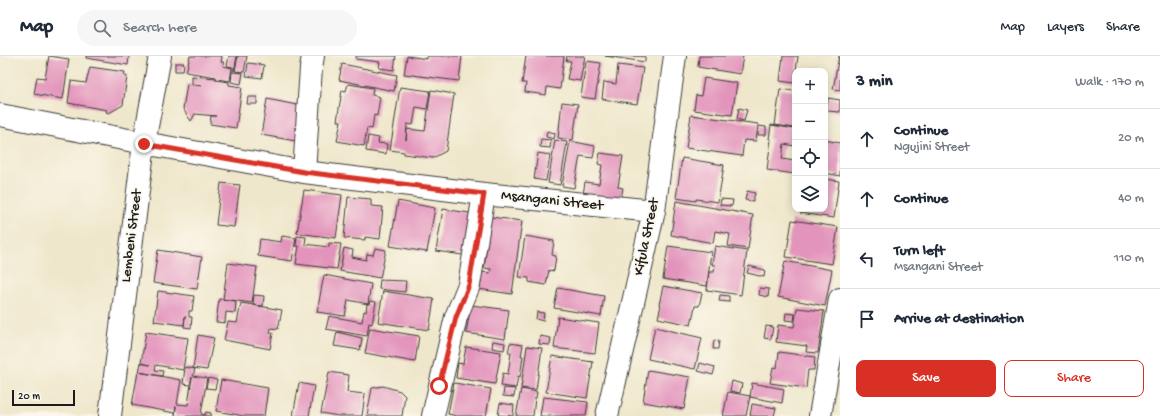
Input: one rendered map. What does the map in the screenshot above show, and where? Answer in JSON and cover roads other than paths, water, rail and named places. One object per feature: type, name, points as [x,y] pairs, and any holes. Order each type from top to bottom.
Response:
[{"type":"street","name":"Lembeni Street","points":[[110,416],[144,144],[160,56]]},
{"type":"street","points":[[304,172],[313,56]]},
{"type":"street","name":"Kifula Street","points":[[607,416],[654,211],[675,56]]},
{"type":"street","name":"Msangani Street","points":[[0,115],[144,144],[304,172],[484,194],[654,211]]},
{"type":"street","points":[[433,416],[456,317],[469,285],[484,194]]},
{"type":"street","points":[[820,416],[840,299]]}]
